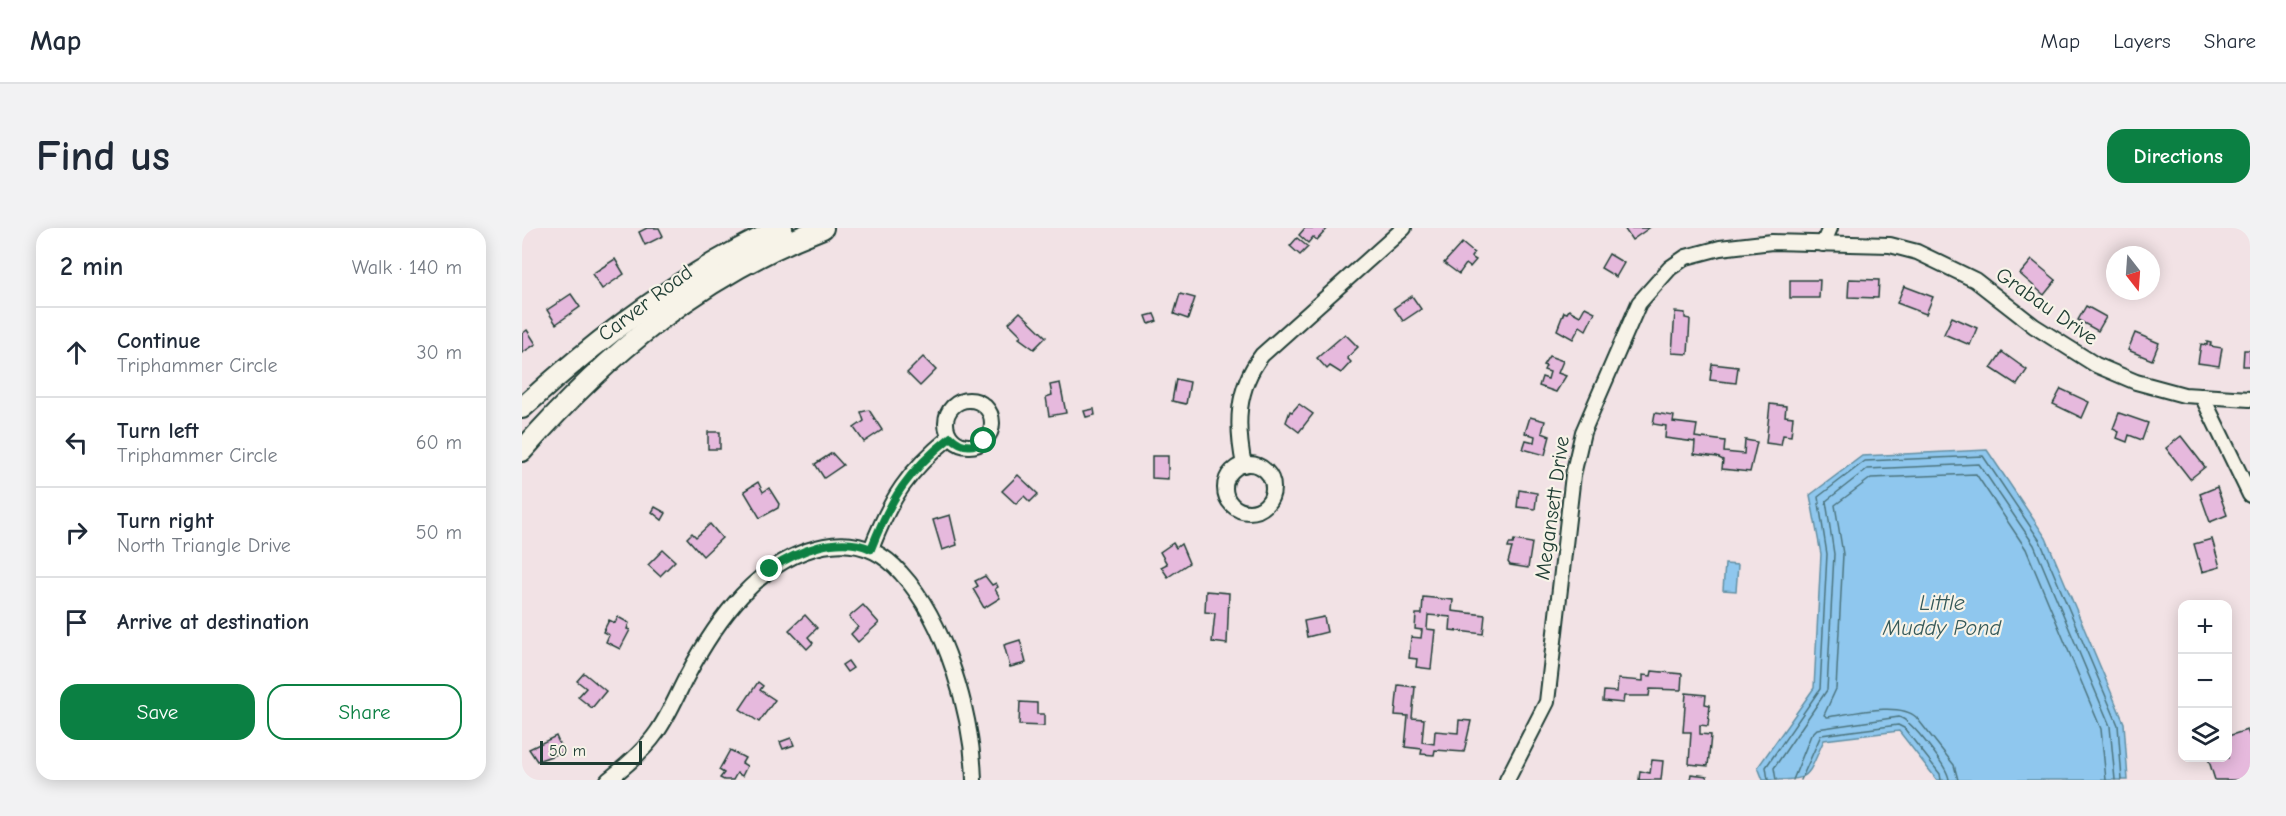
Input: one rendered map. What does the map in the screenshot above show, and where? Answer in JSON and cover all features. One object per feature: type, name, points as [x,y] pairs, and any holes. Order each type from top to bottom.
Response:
[{"type":"highway","name":"Carver Road","points":[[522,408],[572,364],[670,291],[722,257],[782,228]]},
{"type":"highway","name":"Carver Road","points":[[522,451],[602,367],[680,303],[759,257],[823,228]]},
{"type":"street","points":[[1244,465],[1238,417],[1243,392],[1253,367],[1262,355],[1404,228]]},
{"type":"street","points":[[1818,228],[1823,244]]},
{"type":"street","points":[[1823,244],[1830,228]]},
{"type":"street","name":"Megansett Drive","points":[[1508,780],[1547,702],[1574,474],[1582,432],[1639,303],[1670,268],[1686,257],[1702,251],[1772,242],[1823,244]]},
{"type":"street","name":"Grabau Drive","points":[[1823,244],[1890,245],[1917,252],[1975,280],[2034,326],[2096,365],[2136,381],[2184,395],[2250,399]]},
{"type":"street","points":[[2202,396],[2250,495]]},
{"type":"street","points":[[871,549],[887,507],[910,475],[951,437]]},
{"type":"street","points":[[609,780],[657,733],[712,634],[754,582],[784,560],[815,548],[849,544],[871,549],[896,566],[908,580],[937,630],[956,682],[972,755],[974,780]]},
{"type":"water","name":"Little Muddy Pond","points":[[1987,450],[2046,538],[2124,723],[2128,780],[1937,780],[1899,731],[1824,740],[1806,775],[1800,778],[1763,780],[1758,767],[1814,688],[1821,554],[1810,495],[1862,456]]},
{"type":"water","points":[[1725,564],[1738,565],[1736,591],[1723,590]]},
{"type":"building","points":[[647,228],[659,228],[663,236],[645,245],[639,232]]},
{"type":"building","points":[[1305,228],[1328,228],[1317,240],[1313,237],[1308,243],[1299,235]]},
{"type":"building","points":[[1624,228],[1649,228],[1632,240]]},
{"type":"building","points":[[1297,238],[1308,247],[1300,255],[1290,246]]},
{"type":"building","points":[[1462,243],[1474,253],[1471,257],[1476,260],[1470,267],[1466,264],[1459,274],[1444,263]]},
{"type":"building","points":[[1609,254],[1624,263],[1616,277],[1601,268]]},
{"type":"building","points":[[615,259],[624,274],[602,289],[592,274]]},
{"type":"building","points":[[2032,260],[2056,280],[2044,295],[2020,274]]},
{"type":"building","points":[[1849,279],[1879,280],[1878,298],[1848,297]]},
{"type":"building","points":[[1790,280],[1820,280],[1819,298],[1790,298]]},
{"type":"building","points":[[1904,286],[1933,297],[1926,314],[1897,303]]},
{"type":"building","points":[[571,294],[580,307],[556,324],[547,310]]},
{"type":"building","points":[[1180,294],[1195,298],[1188,319],[1174,314]]},
{"type":"building","points":[[1412,296],[1421,309],[1403,321],[1394,308]]},
{"type":"building","points":[[2086,306],[2106,317],[2098,331],[2078,320]]},
{"type":"building","points":[[1585,307],[1595,312],[1586,330],[1580,326],[1573,339],[1557,330],[1564,312],[1567,313],[1569,310],[1580,316]]},
{"type":"building","points":[[1020,312],[1046,337],[1034,349],[1019,338],[1021,335],[1009,323]]},
{"type":"building","points":[[1675,312],[1685,313],[1685,318],[1690,319],[1688,354],[1672,353]]},
{"type":"building","points":[[1154,314],[1157,321],[1149,324],[1146,316]]},
{"type":"building","points":[[1952,317],[1977,328],[1970,345],[1944,334]]},
{"type":"building","points":[[527,330],[536,344],[522,353],[522,334]]},
{"type":"building","points":[[2135,333],[2159,343],[2152,360],[2128,350]]},
{"type":"building","points":[[1345,334],[1358,347],[1347,358],[1351,362],[1341,373],[1330,366],[1327,369],[1317,358]]},
{"type":"building","points":[[2207,342],[2211,343],[2210,346],[2222,348],[2219,366],[2198,363],[2201,344],[2207,345]]},
{"type":"building","points":[[2244,350],[2250,350],[2250,366],[2243,366]]},
{"type":"building","points":[[2002,352],[2027,370],[2017,385],[1991,368]]},
{"type":"building","points":[[1549,356],[1563,361],[1558,373],[1566,376],[1556,392],[1539,386],[1542,377],[1548,379],[1550,372],[1544,370],[1546,366],[1543,365]]},
{"type":"building","points":[[923,357],[936,370],[920,386],[907,373]]},
{"type":"building","points":[[1712,364],[1738,367],[1736,383],[1710,380]]},
{"type":"building","points":[[1176,379],[1190,382],[1186,404],[1172,401]]},
{"type":"building","points":[[1060,383],[1066,413],[1049,416],[1046,397],[1052,395],[1050,385]]},
{"type":"building","points":[[2061,389],[2089,402],[2082,418],[2053,404]]},
{"type":"building","points":[[1299,404],[1313,414],[1299,432],[1286,422],[1290,411],[1292,412]]},
{"type":"building","points":[[1770,404],[1786,406],[1785,416],[1793,417],[1791,436],[1783,435],[1781,445],[1766,443]]},
{"type":"building","points":[[1094,409],[1095,415],[1086,417],[1084,411]]},
{"type":"building","points":[[869,410],[882,430],[864,442],[854,428],[864,421],[861,412]]},
{"type":"building","points":[[1655,413],[1674,416],[1673,422],[1697,425],[1695,437],[1725,441],[1724,452],[1744,454],[1745,440],[1757,442],[1750,472],[1722,469],[1723,460],[1694,454],[1695,442],[1665,438],[1666,426],[1653,424]]},
{"type":"building","points":[[2119,413],[2148,423],[2142,440],[2129,435],[2127,442],[2117,438],[2119,432],[2113,429]]},
{"type":"building","points":[[1530,417],[1545,421],[1542,433],[1550,436],[1545,455],[1523,449],[1526,440],[1534,442],[1535,436],[1525,433]]},
{"type":"building","points":[[708,432],[720,432],[720,449],[708,449]]},
{"type":"building","points":[[2181,436],[2205,467],[2190,479],[2166,448]]},
{"type":"building","points":[[832,453],[843,465],[824,478],[815,464]]},
{"type":"building","points":[[1152,456],[1168,456],[1168,479],[1152,478]]},
{"type":"building","points":[[1018,475],[1038,494],[1030,502],[1024,496],[1016,504],[1002,491]]},
{"type":"building","points":[[758,482],[763,492],[769,488],[779,504],[778,508],[760,518],[744,491]]},
{"type":"building","points":[[2217,487],[2227,515],[2210,522],[2200,494]]},
{"type":"building","points":[[1519,490],[1537,493],[1535,509],[1517,507]]},
{"type":"building","points":[[655,507],[666,513],[662,520],[652,512]]},
{"type":"building","points":[[950,515],[957,545],[942,550],[933,520]]},
{"type":"building","points":[[710,524],[722,538],[703,556],[687,538],[692,533],[696,537]]},
{"type":"building","points":[[2212,539],[2220,567],[2202,572],[2194,544]]},
{"type":"building","points":[[1514,540],[1532,543],[1528,568],[1510,565],[1508,562],[1512,548],[1508,548],[1509,544],[1513,544]]},
{"type":"building","points":[[1173,543],[1176,548],[1181,544],[1189,563],[1168,577],[1161,567],[1167,564],[1160,552]]},
{"type":"building","points":[[663,550],[675,561],[660,576],[648,565]]},
{"type":"building","points":[[985,576],[992,585],[996,583],[998,587],[995,589],[1000,598],[984,608],[973,589],[978,586],[975,581]]},
{"type":"building","points":[[1206,591],[1229,593],[1227,644],[1212,642],[1215,613],[1205,612]]},
{"type":"building","points":[[1423,597],[1453,600],[1452,611],[1485,615],[1483,634],[1450,630],[1451,617],[1428,615],[1427,629],[1435,630],[1431,669],[1416,667],[1417,659],[1409,658],[1411,637],[1421,638],[1422,630],[1415,629],[1416,614],[1422,614]]},
{"type":"building","points":[[863,605],[879,623],[858,642],[851,634],[858,627],[849,617]]},
{"type":"building","points":[[805,615],[817,628],[808,637],[813,643],[807,649],[789,630]]},
{"type":"building","points":[[618,617],[629,623],[627,629],[630,630],[620,649],[606,642],[609,635],[603,632],[609,620],[615,623]]},
{"type":"building","points":[[1324,617],[1327,632],[1307,637],[1304,621]]},
{"type":"building","points":[[1020,640],[1026,663],[1010,667],[1004,645]]},
{"type":"building","points":[[848,661],[853,668],[847,672],[842,665]]},
{"type":"building","points":[[1652,671],[1682,674],[1681,690],[1650,689],[1649,696],[1624,696],[1623,703],[1603,701],[1604,691],[1617,692],[1618,679],[1643,681],[1643,675],[1651,676]]},
{"type":"building","points":[[584,673],[606,691],[592,708],[578,697],[586,688],[577,681]]},
{"type":"building","points":[[758,682],[763,686],[760,690],[775,700],[759,722],[740,709]]},
{"type":"building","points":[[1398,685],[1415,687],[1412,718],[1424,719],[1422,742],[1434,744],[1435,731],[1458,733],[1459,720],[1471,721],[1464,752],[1435,750],[1434,755],[1421,754],[1422,749],[1405,747],[1408,716],[1395,715]]},
{"type":"building","points":[[1686,693],[1706,695],[1705,704],[1710,705],[1708,726],[1700,725],[1700,734],[1711,735],[1708,766],[1689,764],[1691,732],[1683,732]]},
{"type":"building","points":[[1020,702],[1037,703],[1037,714],[1044,714],[1044,726],[1019,725]]},
{"type":"building","points":[[2247,730],[2250,737],[2250,780],[2215,780],[2209,762],[2232,762],[2232,735]]},
{"type":"building","points":[[556,736],[563,752],[537,761],[529,749]]},
{"type":"building","points":[[791,738],[794,745],[783,749],[780,742]]},
{"type":"building","points":[[730,750],[745,758],[742,763],[747,766],[742,776],[737,773],[733,780],[724,780],[720,778],[724,773],[719,770]]},
{"type":"building","points":[[1652,760],[1663,761],[1661,780],[1639,780],[1640,771],[1650,773]]},
{"type":"building","points":[[1691,774],[1707,776],[1707,780],[1690,780]]},
{"type":"route","points":[[770,569],[784,560],[815,548],[849,544],[871,549],[887,507],[910,475],[930,454],[951,437],[963,446],[978,445],[984,441]]}]
